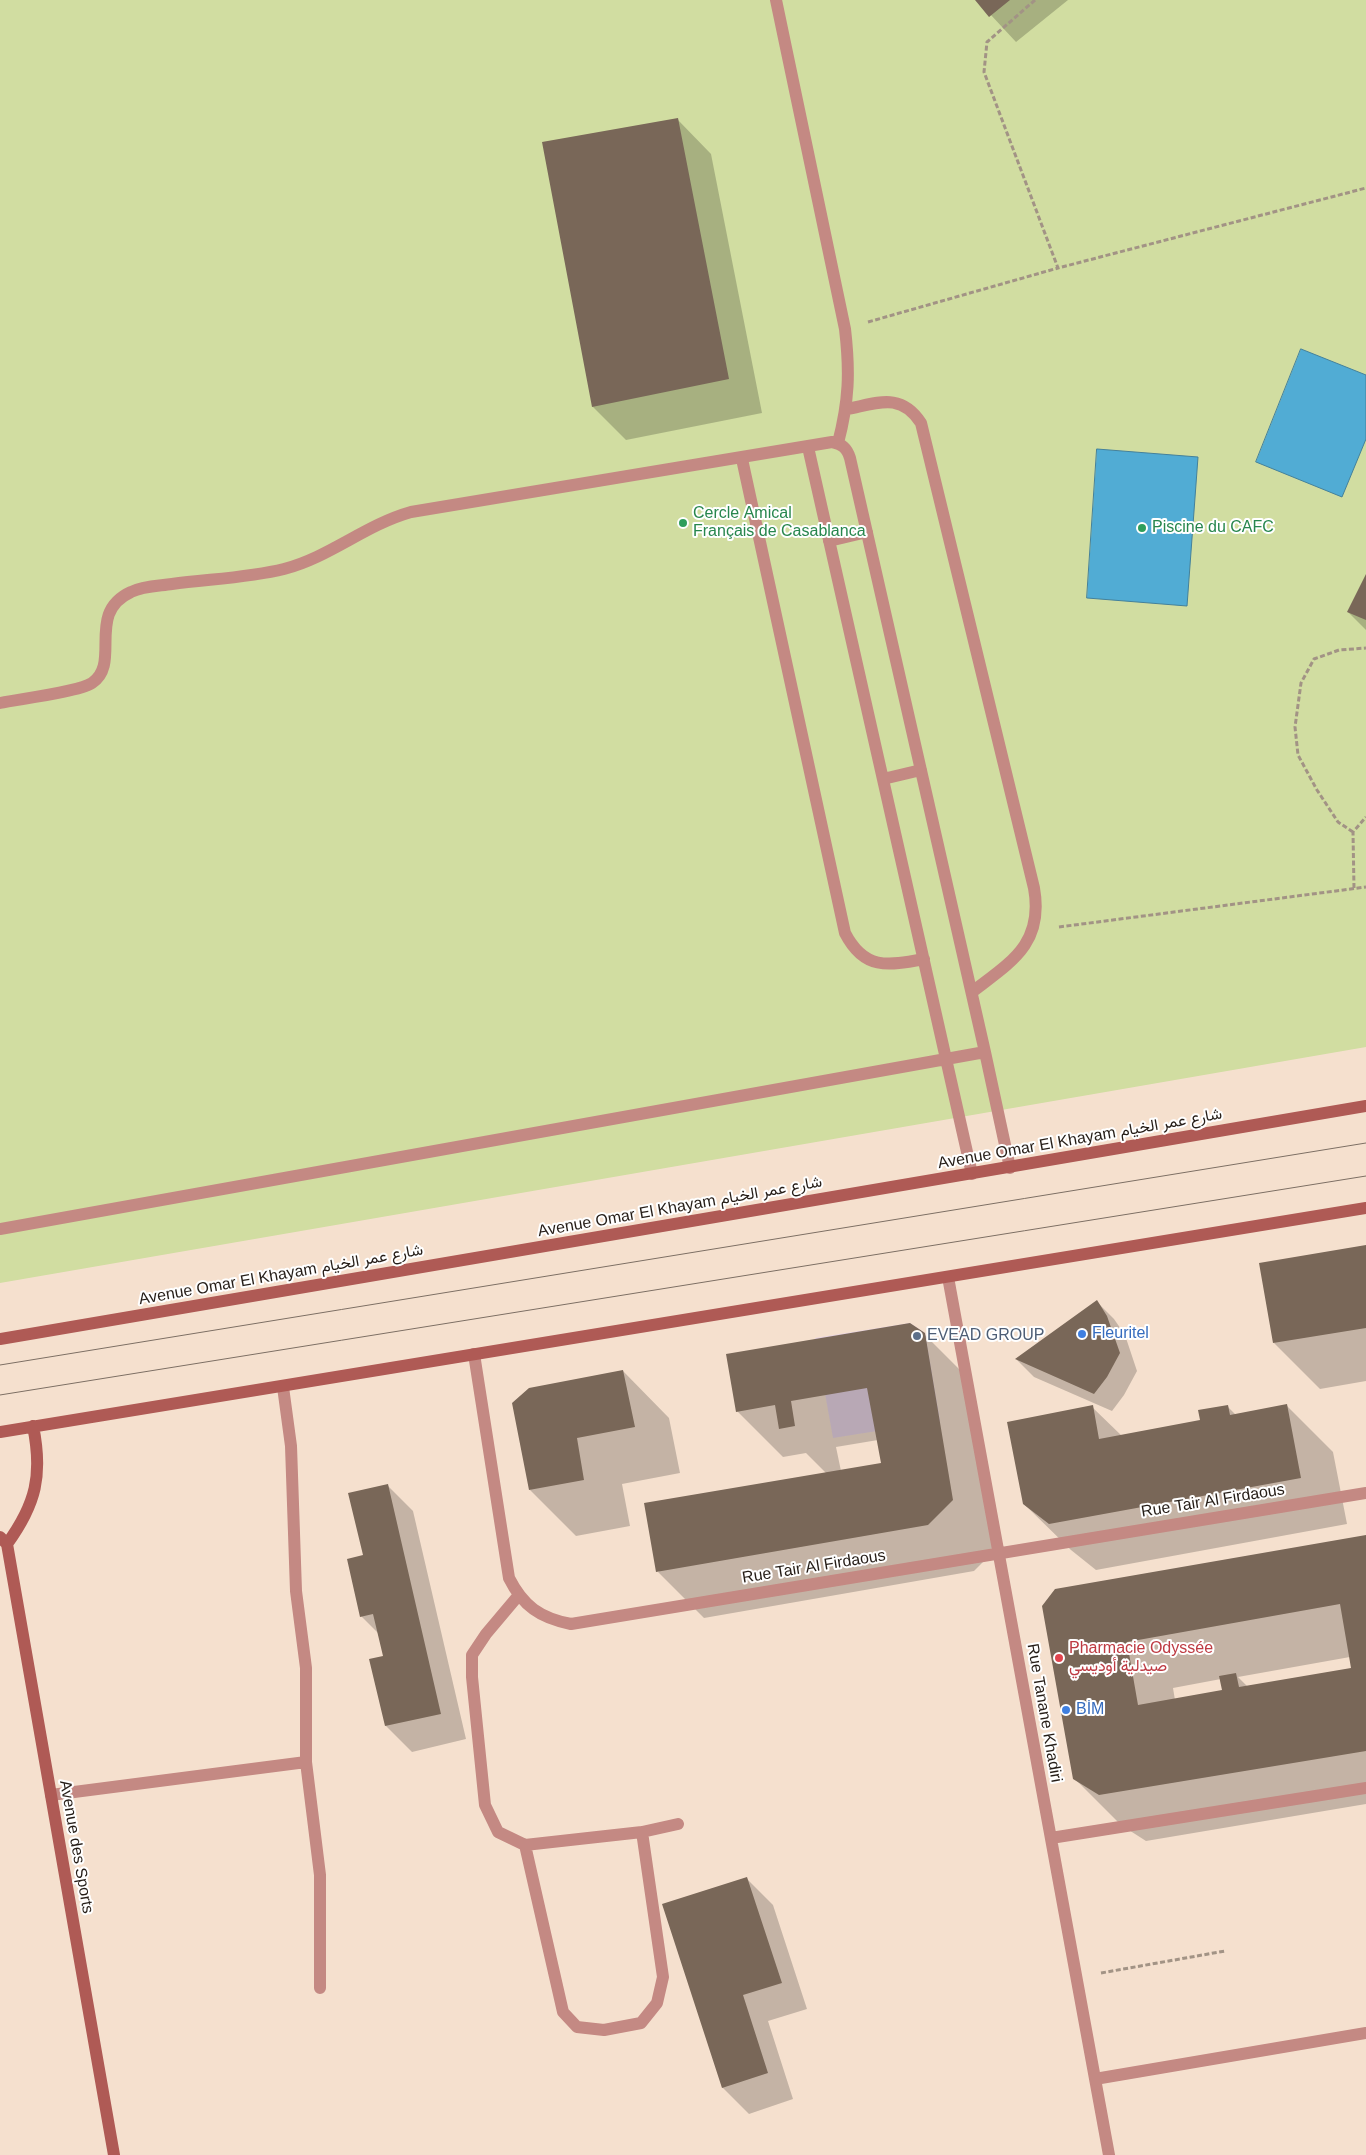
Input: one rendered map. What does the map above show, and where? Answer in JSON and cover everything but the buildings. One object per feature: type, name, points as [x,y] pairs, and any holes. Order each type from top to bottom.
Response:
[{"type":"street","points":[[776,0],[845,329],[848,356],[847,409],[838,443]]},
{"type":"street","points":[[847,409],[892,402],[904,405],[914,413],[921,423],[1034,888],[1036,916],[1033,930],[1019,954],[972,992]]},
{"type":"street","points":[[0,703],[82,687],[97,679],[104,665],[104,629],[107,617],[120,598],[142,588],[281,569],[305,563],[327,554],[375,525],[411,512],[838,443],[848,452],[867,532],[986,1052],[1010,1168]]},
{"type":"street","points":[[808,447],[972,1174]]},
{"type":"street","points":[[742,459],[845,933],[857,952],[877,963],[892,965],[924,959]]},
{"type":"street","points":[[829,541],[867,532]]},
{"type":"street","points":[[883,779],[921,770]]},
{"type":"street","points":[[0,1229],[947,1061],[986,1052]]},
{"type":"street","name":"Avenue Omar El Khayam شارع عمر الخيام","points":[[0,1339],[1366,1106]]},
{"type":"street","points":[[0,1432],[1366,1208]]},
{"type":"street","name":"Rue Tanane Khadiri","points":[[948,1277],[1109,2155]]},
{"type":"street","name":"Rue Tair Al Firdaous","points":[[474,1354],[509,1578],[518,1596],[534,1610],[551,1620],[571,1624],[1366,1493]]},
{"type":"street","points":[[282,1387],[291,1446],[296,1591],[306,1668],[306,1762],[320,1875],[320,1988]]},
{"type":"street","name":"Avenue des Sports","points":[[34,1426],[38,1451],[38,1476],[33,1501],[22,1523],[4,1541],[114,2155]]},
{"type":"street","points":[[518,1596],[486,1634],[472,1655],[472,1677],[485,1804],[498,1832],[525,1845],[642,1832],[678,1824]]},
{"type":"street","points":[[51,1795],[306,1762]]},
{"type":"street","points":[[1051,1838],[1366,1788]]},
{"type":"street","points":[[525,1845],[563,2012],[577,2027],[604,2030],[641,2023],[657,2003],[663,1977],[642,1832]]},
{"type":"street","points":[[1095,2079],[1366,2033]]},
{"type":"path","points":[[1035,0],[987,42],[984,72],[1058,268]]},
{"type":"path","points":[[845,329],[1058,268],[1366,188]]},
{"type":"path","points":[[1353,832],[1338,822],[1298,756],[1295,727],[1301,684],[1314,659],[1338,650],[1366,648]]},
{"type":"path","points":[[1354,888],[1353,832],[1366,817]]},
{"type":"path","points":[[1033,930],[1366,887]]},
{"type":"path","points":[[1076,1977],[1225,1951]]},
{"type":"shaded area","points":[[910,1323],[925,1333],[940,1421],[833,1438],[815,1338]]},
{"type":"green space","name":"Cercle Amical Français de Casablanca","points":[[0,0],[1366,0],[1366,1047],[0,1283]]},
{"type":"water","name":"Piscine du CAFC","points":[[1301,349],[1366,375],[1366,439],[1342,497],[1256,462]]},
{"type":"water","name":"Piscine du CAFC","points":[[1097,449],[1198,457],[1187,606],[1087,598]]},
{"type":"tram line","points":[[0,1365],[1366,1143]]},
{"type":"tram line","points":[[0,1395],[1366,1176]]},
{"type":"place","name":"Cercle Amical Français de Casablanca","points":[[683,523]]},
{"type":"place","name":"Piscine du CAFC","points":[[1142,528]]},
{"type":"place","name":"Fleuritel","points":[[1082,1334]]},
{"type":"place","name":"EVEAD GROUP","points":[[917,1336]]},
{"type":"place","name":"Pharmacie Odyssée صيدلية أوديسي","points":[[1059,1658]]},
{"type":"place","name":"BİM","points":[[1066,1710]]}]
